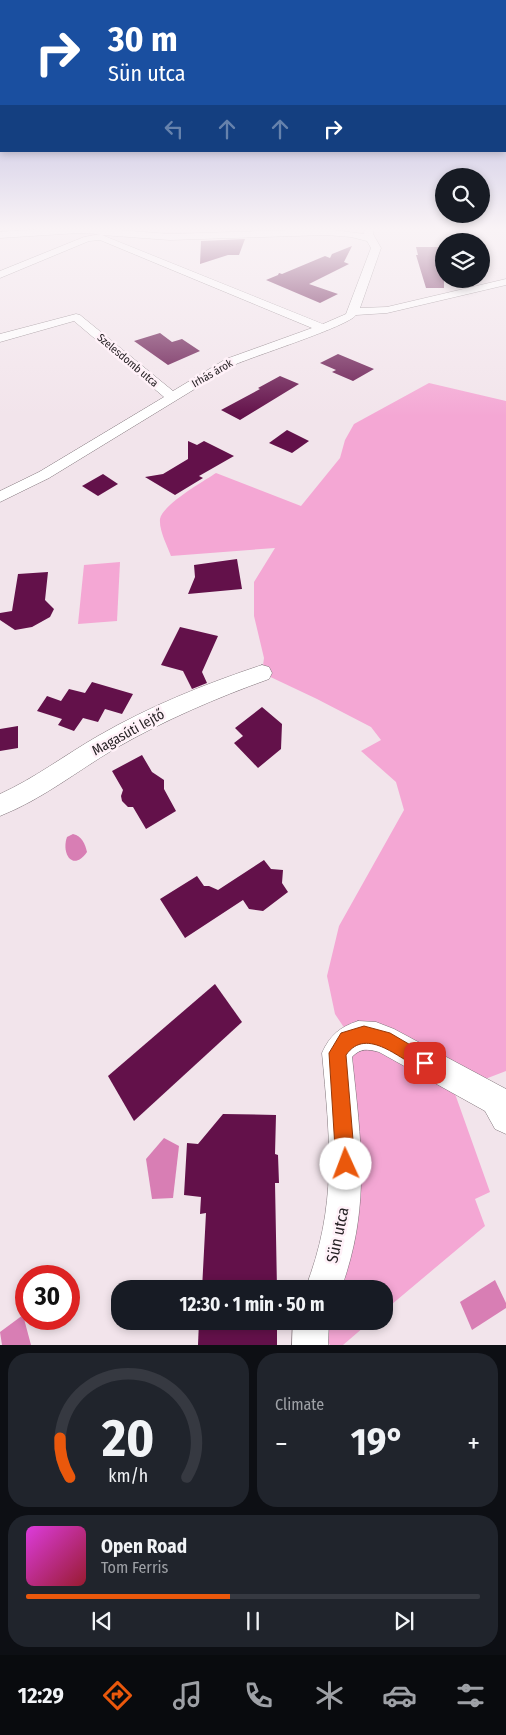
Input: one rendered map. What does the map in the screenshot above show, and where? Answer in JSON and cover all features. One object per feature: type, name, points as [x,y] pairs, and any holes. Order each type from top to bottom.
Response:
[{"type":"street","points":[[231,290],[323,328]]},
{"type":"street","points":[[361,290],[353,311],[387,310],[473,290]]},
{"type":"street","name":"Irhás árok","points":[[0,496],[44,475],[237,359],[343,320],[353,311]]},
{"type":"street","name":"Szelesdomb utca","points":[[0,338],[76,317],[172,397]]},
{"type":"street","name":"Magasúti lejtő","points":[[0,805],[34,789],[105,743],[154,717],[206,693],[262,673]]},
{"type":"street","name":"Sün utca","points":[[326,1280],[337,1248],[345,1195],[346,1148],[337,1053],[347,1039],[364,1034],[384,1039],[496,1100],[506,1118]]},
{"type":"street","points":[[310,1345],[311,1330]]},
{"type":"shaded area","points":[[429,383],[506,401],[506,1071],[454,1091],[490,1192],[475,1199],[485,1226],[393,1303],[393,1280],[324,1280],[345,1029],[335,1014],[327,976],[339,926],[404,810],[396,782],[361,751],[381,740],[371,727],[262,673],[264,658],[254,616],[254,582],[275,548],[171,556],[160,524],[162,513],[175,500],[216,473],[301,506],[340,458],[345,440],[354,424]]},
{"type":"shaded area","points":[[120,562],[117,621],[78,624],[84,565]]},
{"type":"shaded area","points":[[73,834],[81,838],[87,852],[82,858],[73,861],[67,854],[66,843],[67,837]]},
{"type":"shaded area","points":[[164,1138],[179,1146],[173,1198],[152,1199],[146,1159]]},
{"type":"shaded area","points":[[495,1280],[506,1303],[506,1308],[472,1330],[460,1302]]},
{"type":"shaded area","points":[[15,1321],[15,1330],[27,1330],[31,1345],[2,1345],[0,1332]]},
{"type":"shaded area","points":[[319,1330],[360,1330],[343,1345],[330,1345]]},
{"type":"building","points":[[289,290],[326,290],[338,294],[320,303]]},
{"type":"building","points":[[160,333],[172,342],[182,339],[200,351],[168,365],[134,341]]},
{"type":"building","points":[[338,354],[374,369],[353,381],[332,372],[336,370],[320,363]]},
{"type":"building","points":[[280,376],[299,384],[240,420],[221,410],[260,389],[258,388]]},
{"type":"building","points":[[287,430],[309,441],[292,453],[269,443]]},
{"type":"building","points":[[188,441],[197,445],[204,441],[234,456],[199,476],[203,478],[175,495],[145,477],[163,474],[188,459]]},
{"type":"building","points":[[103,474],[118,484],[98,496],[82,486]]},
{"type":"building","points":[[237,559],[242,589],[188,594],[195,577],[194,565]]},
{"type":"building","points":[[48,572],[45,600],[54,609],[50,617],[32,627],[15,630],[0,620],[0,613],[12,611],[18,574]]},
{"type":"building","points":[[180,627],[218,636],[202,672],[207,683],[192,689],[183,671],[161,665]]},
{"type":"building","points":[[92,682],[133,694],[122,714],[105,709],[98,722],[83,718],[74,731],[58,725],[62,719],[37,711],[47,696],[61,701],[69,689],[85,693]]},
{"type":"building","points":[[262,707],[282,724],[281,749],[258,768],[234,743],[243,736],[235,728]]},
{"type":"building","points":[[18,726],[18,748],[0,751],[0,729]]},
{"type":"building","points":[[142,755],[152,772],[164,780],[164,789],[176,811],[146,829],[133,807],[128,807],[122,801],[123,790],[112,771]]},
{"type":"building","points":[[264,860],[271,869],[283,870],[282,883],[288,892],[263,911],[249,909],[243,900],[185,938],[160,899],[197,876],[204,886],[218,890]]},
{"type":"building","points":[[215,984],[242,1022],[134,1121],[108,1076]]},
{"type":"building","points":[[223,1114],[276,1115],[275,1154],[278,1155],[279,1183],[275,1183],[277,1280],[202,1280],[206,1213],[200,1214],[201,1197],[184,1195],[187,1143],[198,1144]]},
{"type":"building","points":[[199,1330],[277,1330],[277,1345],[198,1345]]},
{"type":"route","points":[[346,1164],[337,1053],[347,1039],[364,1034],[384,1039],[425,1063]]}]
